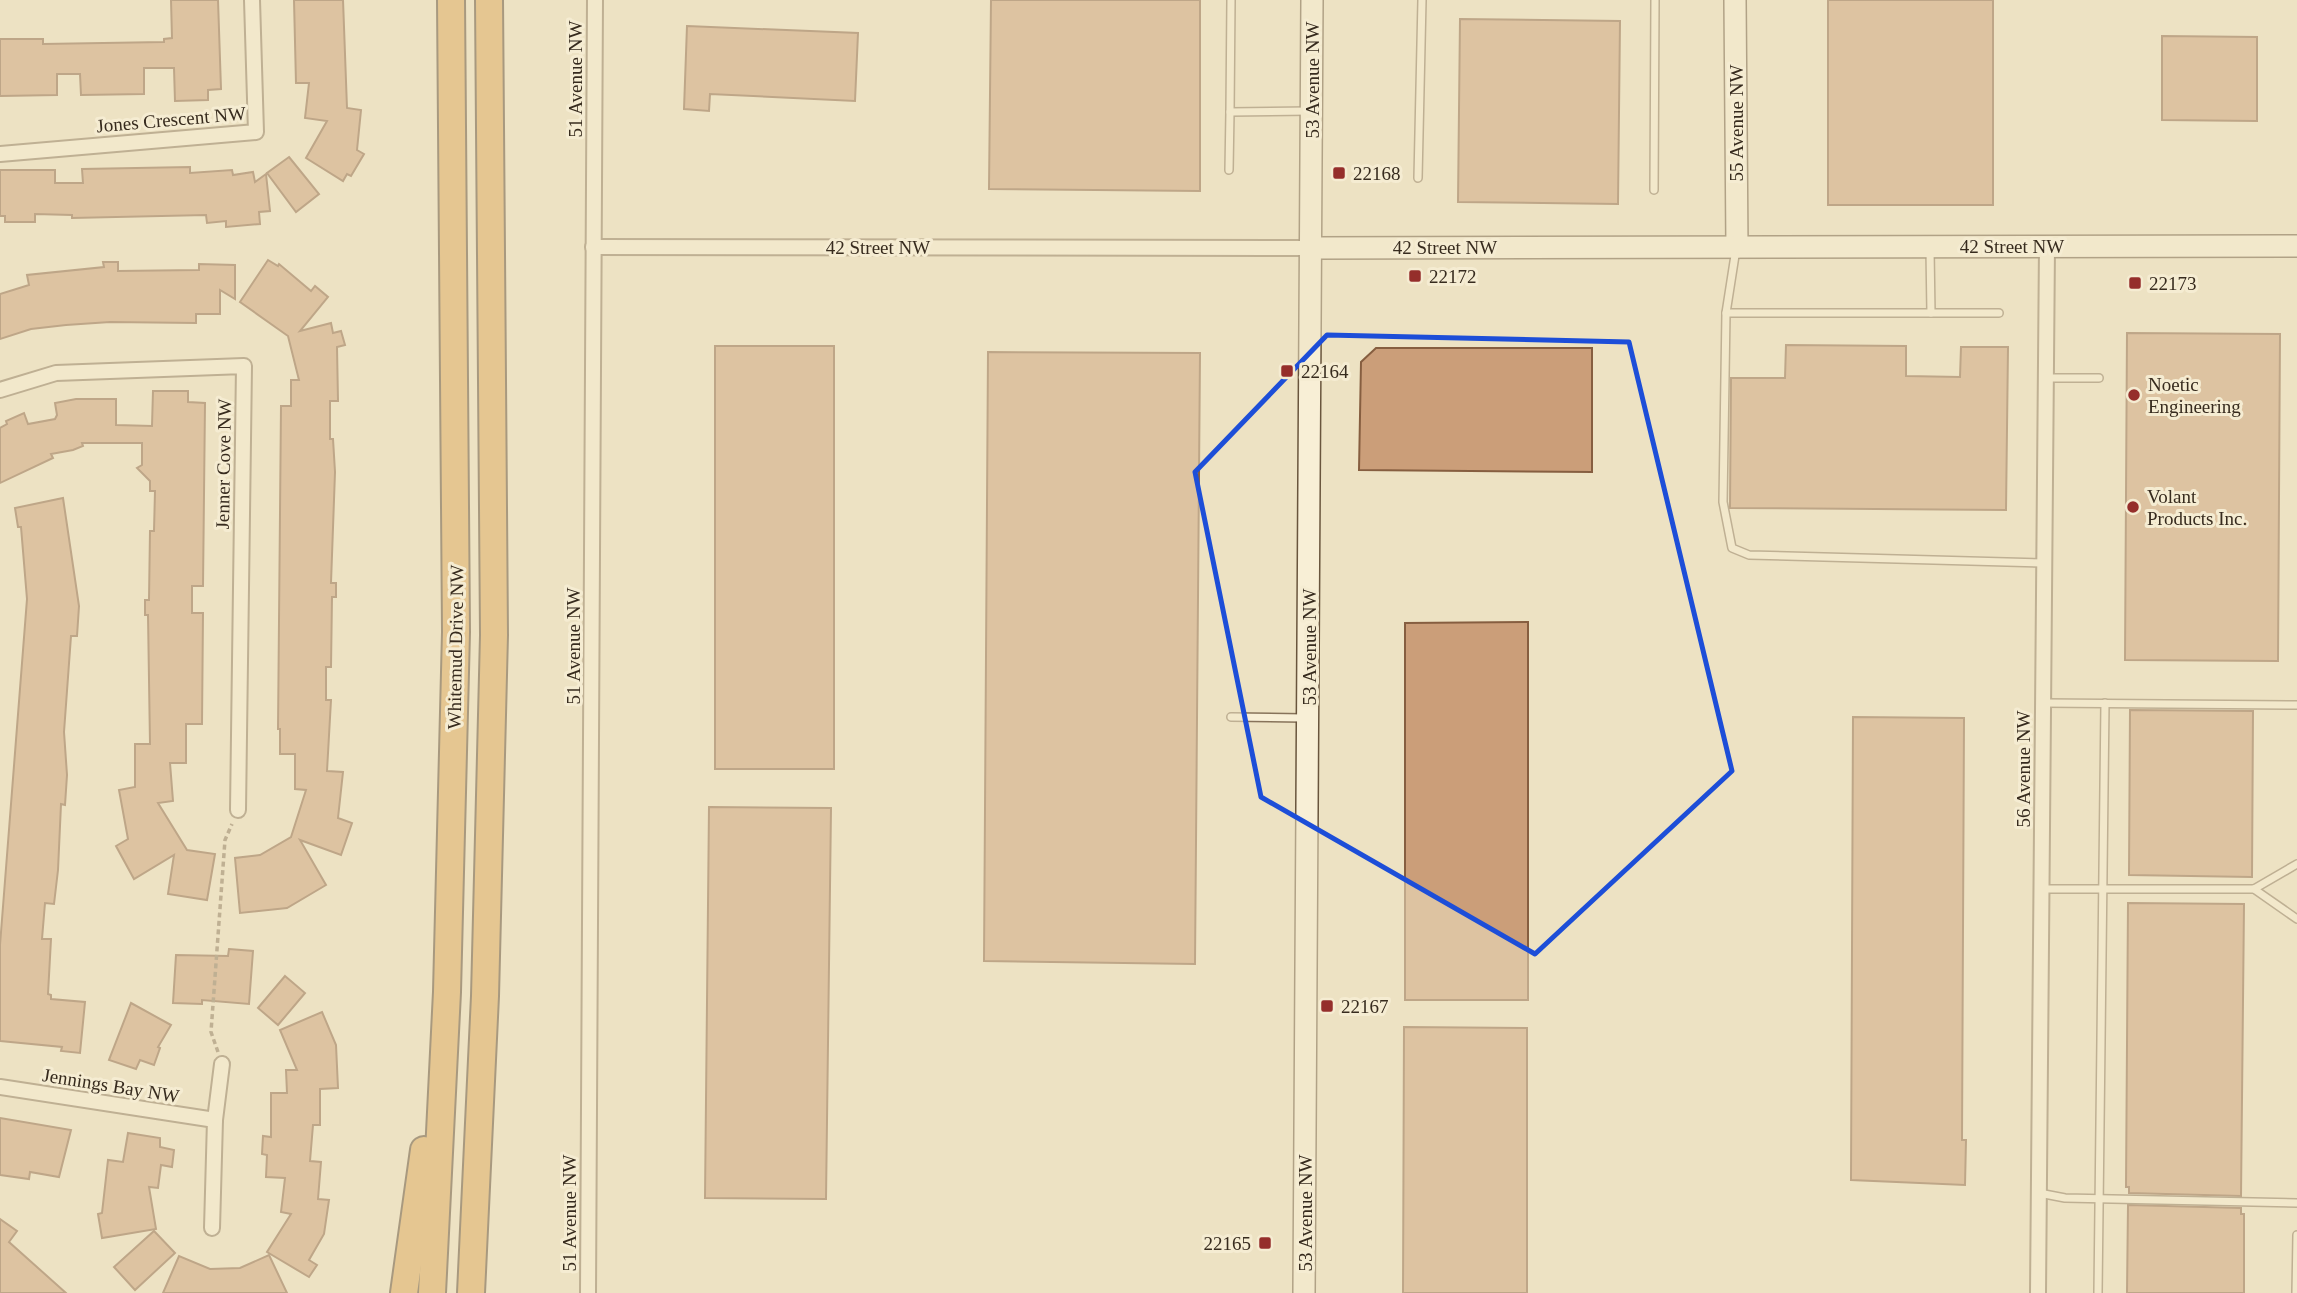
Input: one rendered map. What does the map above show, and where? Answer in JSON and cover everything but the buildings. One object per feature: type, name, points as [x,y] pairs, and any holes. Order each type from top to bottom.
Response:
[{"type":"highway","name":"Whitemud Drive NW","points":[[432,1293],[447,992],[456,592],[451,0]]},
{"type":"highway","name":"Whitemud Drive NW","points":[[471,1293],[485,996],[494,649],[489,0]]},
{"type":"highway","points":[[404,1293],[447,992]]},
{"type":"street","name":"Jones Crescent NW","points":[[0,154],[256,131],[252,0]]},
{"type":"street","name":"51 Avenue NW","points":[[588,1293],[595,0]]},
{"type":"street","name":"53 Avenue NW","points":[[1304,1293],[1312,0]]},
{"type":"street","name":"55 Avenue NW","points":[[1735,0],[1737,247]]},
{"type":"street","name":"56 Avenue NW","points":[[2038,1293],[2048,246]]},
{"type":"street","name":"42 Street NW","points":[[593,247],[2297,246]]},
{"type":"street","name":"Jenner Cove NW","points":[[0,390],[56,373],[244,366],[238,810]]},
{"type":"street","points":[[212,1228],[215,1120],[222,1064]]},
{"type":"street","name":"Jennings Bay NW","points":[[0,1087],[215,1120]]},
{"type":"lane","points":[[1229,170],[1231,0]]},
{"type":"lane","points":[[1418,178],[1422,0]]},
{"type":"lane","points":[[1654,190],[1655,0]]},
{"type":"lane","points":[[1230,112],[1312,111]]},
{"type":"lane","points":[[1930,246],[1931,313]]},
{"type":"lane","points":[[1737,247],[1730,274],[1726,313],[1723,502],[1732,548],[1749,555],[2045,563]]},
{"type":"lane","points":[[1726,313],[1999,313]]},
{"type":"lane","points":[[2046,378],[2099,378]]},
{"type":"lane","points":[[2043,703],[2297,705]]},
{"type":"lane","points":[[2098,1293],[2105,703]]},
{"type":"lane","points":[[1231,717],[1309,718]]},
{"type":"lane","points":[[2042,889],[2254,889],[2297,864]]},
{"type":"lane","points":[[2254,889],[2297,919]]},
{"type":"lane","points":[[2039,1192],[2065,1198],[2297,1203]]},
{"type":"lane","points":[[2296,1293],[2297,1235]]},
{"type":"path","points":[[222,1064],[211,1032],[225,841],[238,810]]},
{"type":"highlighted area","points":[[1327,335],[1629,342],[1732,771],[1535,954],[1261,797],[1195,472]]},
{"type":"place","name":"22168","points":[[1339,173]]},
{"type":"place","name":"22172","points":[[1415,276]]},
{"type":"place","name":"22173","points":[[2135,283]]},
{"type":"place","name":"22164","points":[[1287,371]]},
{"type":"place","name":"Noetic Engineering","points":[[2134,395]]},
{"type":"place","name":"Volant Products Inc.","points":[[2133,507]]},
{"type":"place","name":"22167","points":[[1327,1006]]},
{"type":"place","name":"22165","points":[[1265,1243]]}]
